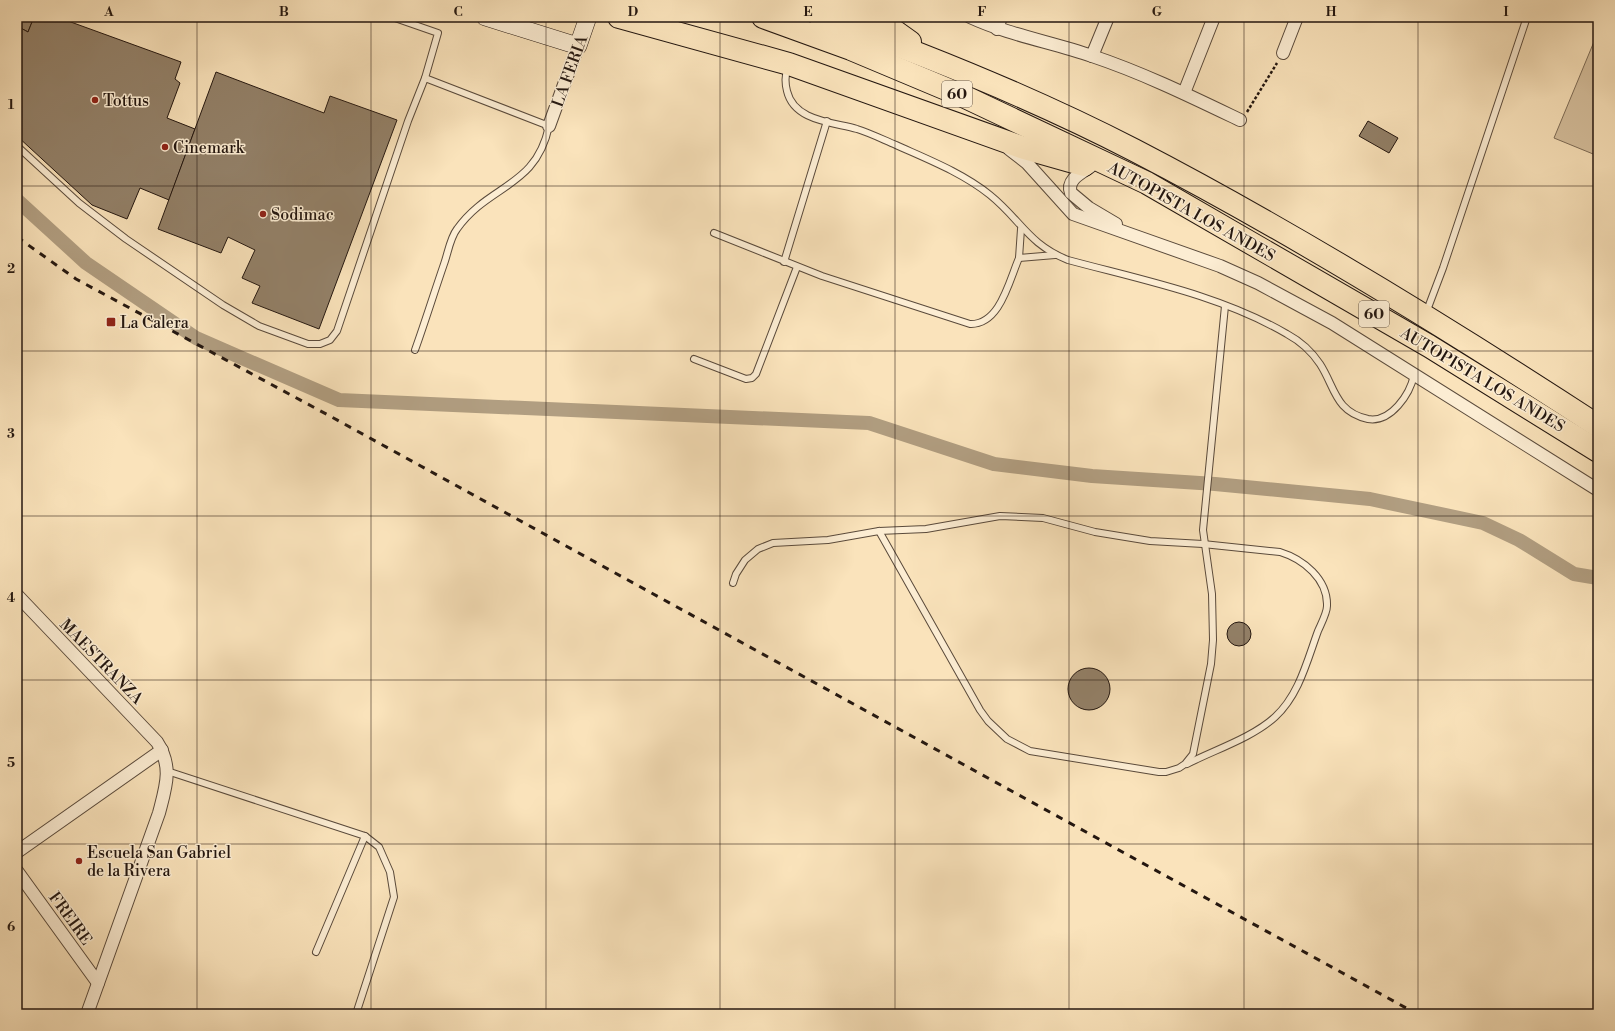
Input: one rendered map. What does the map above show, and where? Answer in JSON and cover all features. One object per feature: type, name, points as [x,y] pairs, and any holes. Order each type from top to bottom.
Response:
[{"type":"highway","points":[[619,17],[789,64],[990,136],[1147,183]]},
{"type":"highway","name":"AUTOPISTA LOS ANDES","points":[[763,17],[851,49],[963,96],[1147,183],[1429,346],[1598,451]]},
{"type":"highway","name":"AUTOPISTA LOS ANDES","points":[[820,17],[932,58],[1133,150],[1275,228],[1425,316],[1598,426]]},
{"type":"highway","points":[[875,17],[932,58]]},
{"type":"main road","points":[[485,17],[578,46]]},
{"type":"main road","name":"LA FERIA","points":[[578,46],[588,17]]},
{"type":"street","points":[[970,17],[997,29],[1092,56],[1184,94],[1240,120]]},
{"type":"street","points":[[997,29],[1001,17]]},
{"type":"street","points":[[1092,56],[1108,17]]},
{"type":"street","points":[[1184,94],[1214,17]]},
{"type":"street","points":[[1283,53],[1297,17]]},
{"type":"street","name":"LA FERIA","points":[[549,126],[578,46]]},
{"type":"street","points":[[990,136],[1027,163],[1073,214],[1220,266],[1264,286],[1332,323],[1598,490]]},
{"type":"street","points":[[1090,167],[1073,180],[1070,189],[1071,193],[1089,208],[1142,239]]},
{"type":"street","name":"MAESTRANZA","points":[[17,595],[157,742],[162,750]]},
{"type":"street","points":[[17,852],[162,750],[168,771],[159,813],[87,1014]]},
{"type":"street","name":"FREIRE","points":[[17,871],[98,983]]},
{"type":"lane","points":[[17,146],[79,202],[126,239],[222,305],[259,326],[308,344],[320,344],[330,340],[337,331],[438,33],[392,17]]},
{"type":"lane","points":[[1425,316],[1443,268],[1527,17]]},
{"type":"lane","points":[[789,64],[786,71],[786,86],[791,101],[806,115],[858,129],[976,185],[1002,205],[1022,228],[1043,248],[1055,255],[1068,260],[1194,294],[1287,333],[1301,344],[1320,364],[1337,399],[1342,405],[1356,415],[1375,419],[1393,410],[1407,395],[1414,375]]},
{"type":"lane","points":[[415,350],[455,231],[478,206],[502,188],[516,181],[528,170],[544,146],[549,126],[424,78]]},
{"type":"lane","points":[[784,262],[827,121]]},
{"type":"lane","points":[[714,233],[797,267],[975,324],[984,322],[994,314],[1019,258],[1022,228]]},
{"type":"lane","points":[[1019,258],[1055,255]]},
{"type":"lane","points":[[694,359],[746,379],[752,378],[756,374],[797,267]]},
{"type":"lane","points":[[1185,764],[1195,748],[1196,736],[1207,689],[1213,640],[1210,573],[1203,544],[1204,517],[1225,306]]},
{"type":"lane","points":[[734,583],[736,574],[745,560],[766,545],[781,542],[828,540],[879,531],[926,529],[986,518],[1014,515],[1042,518],[1123,537],[1280,552],[1298,559],[1313,572],[1319,579],[1323,588],[1327,606],[1297,687],[1283,709],[1257,731],[1173,771],[1159,772],[1030,751],[1006,739],[992,726],[980,710],[879,531]]},
{"type":"lane","points":[[168,771],[365,836],[379,847],[390,872],[394,897],[356,1014]]},
{"type":"lane","points":[[316,952],[365,836]]},
{"type":"path","points":[[1240,120],[1250,107],[1283,53]]},
{"type":"shaded area","points":[[1598,32],[1598,156],[1554,138]]},
{"type":"building","points":[[17,17],[34,17],[28,32],[17,26]]},
{"type":"building","name":"Tottus","points":[[34,17],[57,17],[181,62],[175,79],[180,83],[167,118],[195,129],[169,200],[140,188],[127,219],[92,205],[17,136],[17,26],[28,32]]},
{"type":"building","name":"Sodimac","points":[[216,72],[324,113],[330,96],[397,120],[319,329],[252,303],[260,286],[242,278],[255,250],[228,237],[221,253],[158,229]]},
{"type":"building","points":[[1368,121],[1398,138],[1389,153],[1359,136]]},
{"type":"building","points":[[1239,622],[1247,626],[1251,634],[1247,642],[1239,646],[1231,642],[1227,634],[1231,626]]},
{"type":"building","points":[[1089,668],[1104,674],[1110,689],[1104,704],[1089,710],[1074,704],[1068,689],[1074,674]]},
{"type":"waterway","points":[[17,200],[86,263],[196,338],[339,400],[869,423],[994,464],[1092,476],[1215,484],[1370,499],[1483,523],[1519,540],[1574,574],[1598,578]]},
{"type":"railway","points":[[17,237],[76,279],[328,415],[1417,1014]]},
{"type":"place","name":"Tottus","points":[[95,100]]},
{"type":"place","name":"Cinemark","points":[[165,147]]},
{"type":"place","name":"Sodimac","points":[[263,214]]},
{"type":"place","name":"La Calera","points":[[111,322]]},
{"type":"place","name":"Escuela San Gabriel de la Rivera","points":[[79,861]]}]
